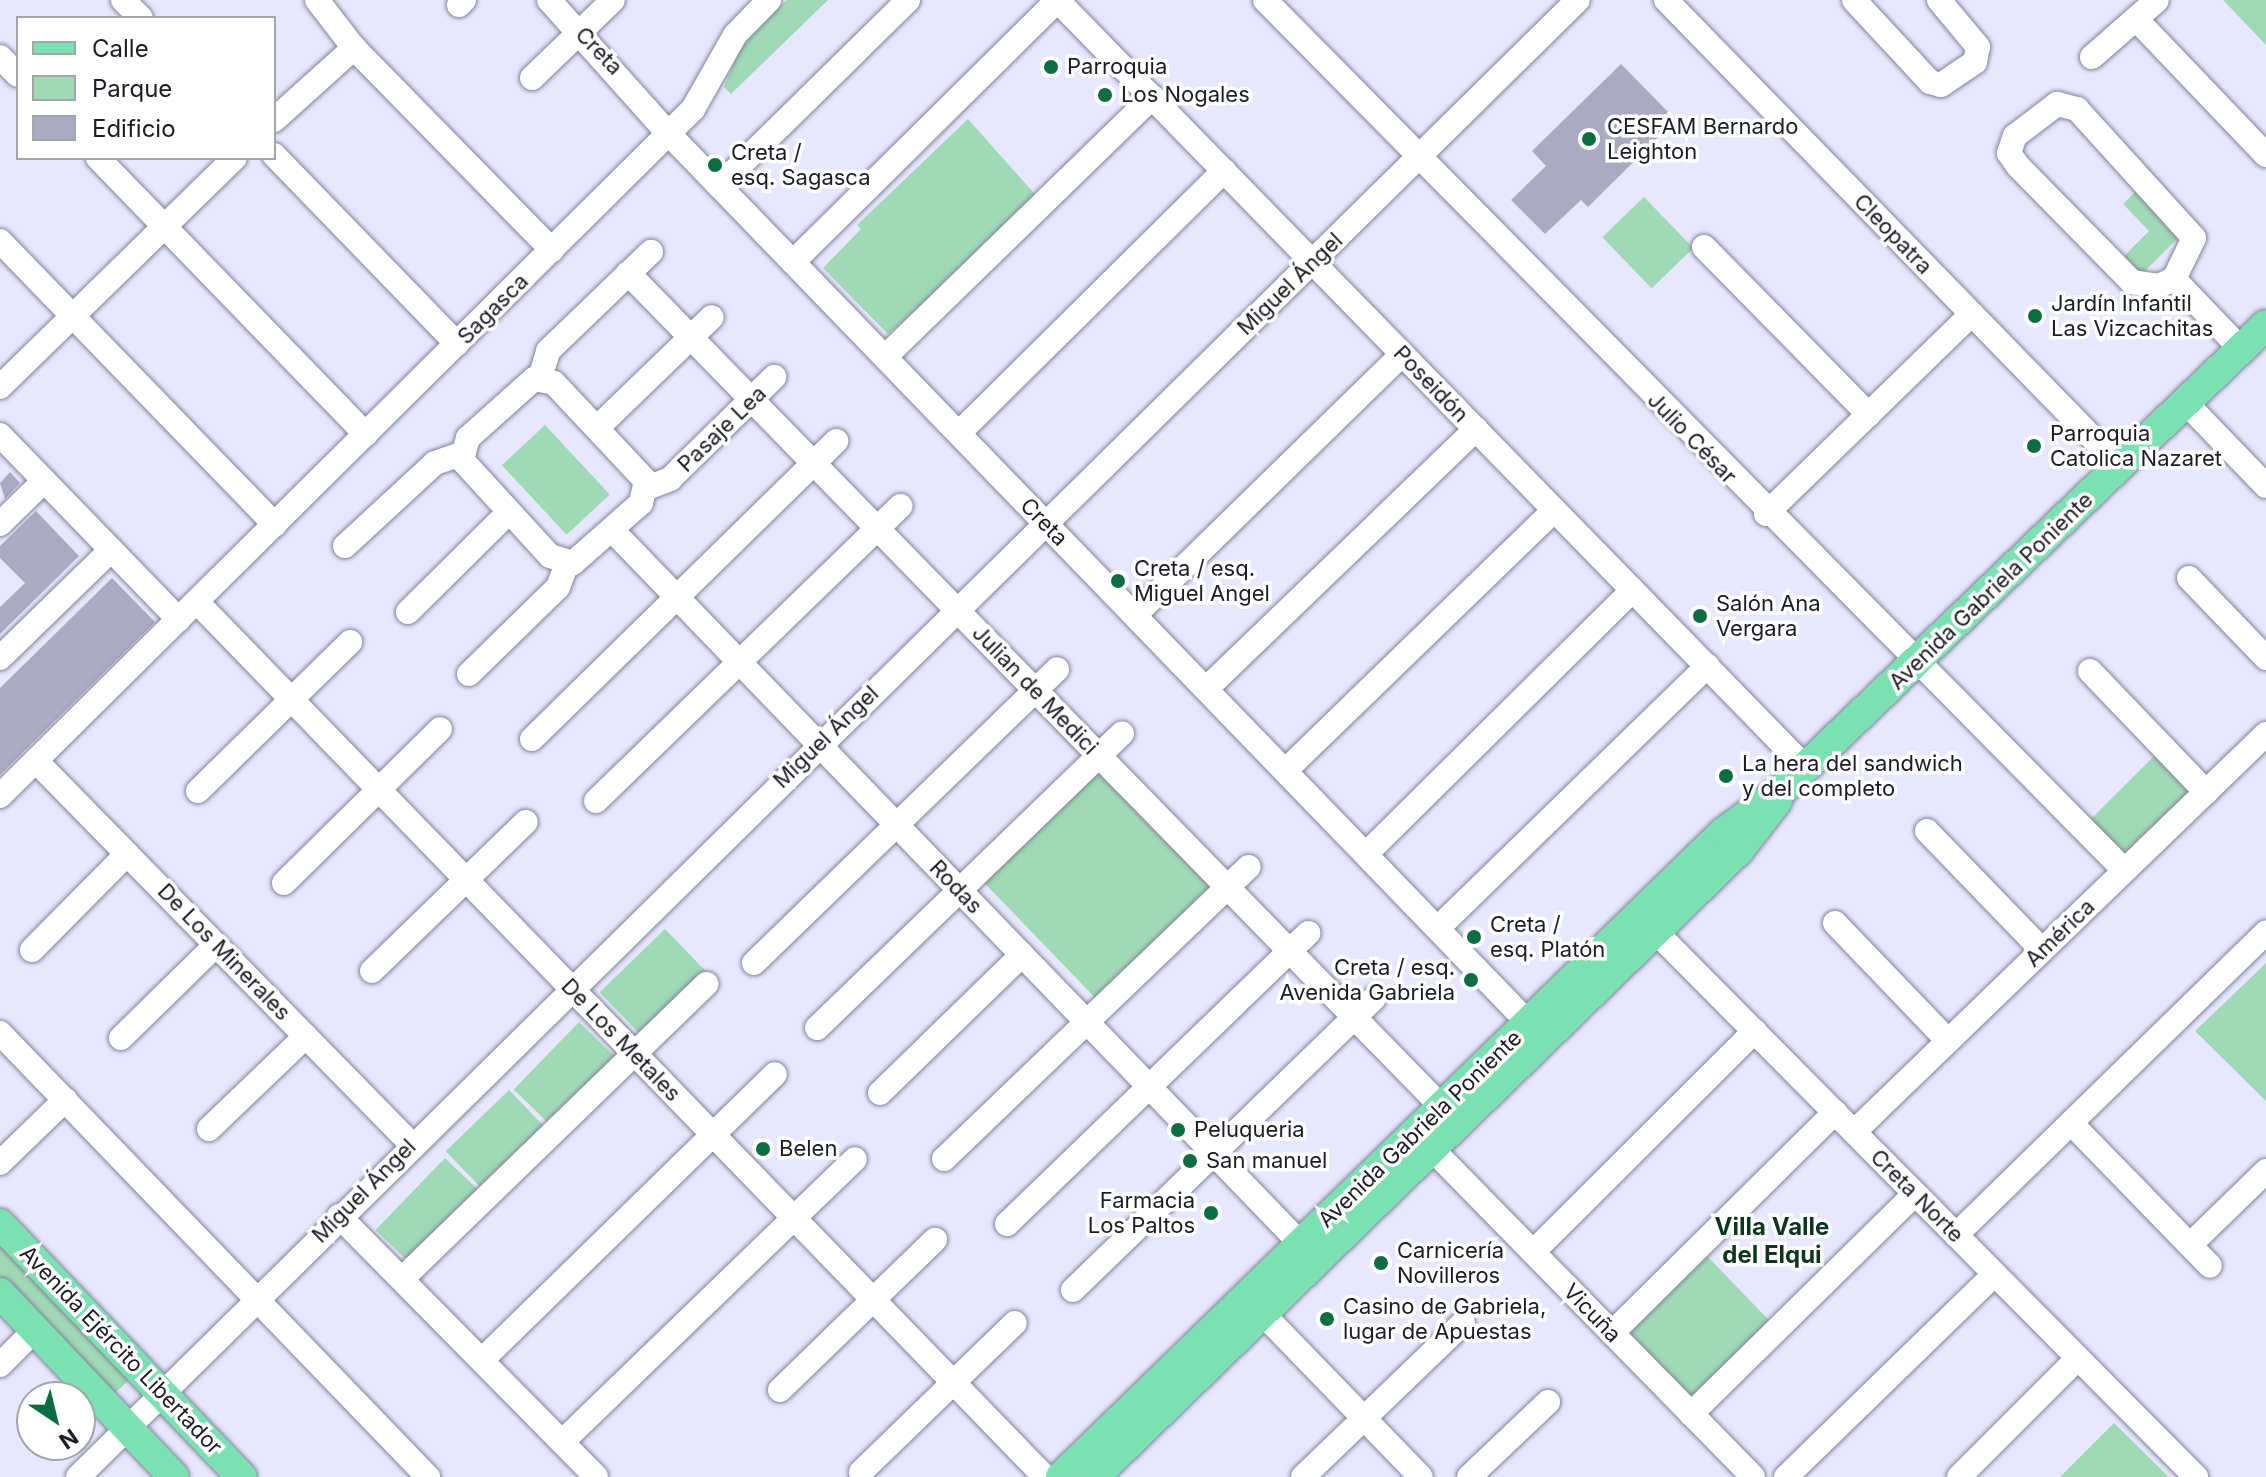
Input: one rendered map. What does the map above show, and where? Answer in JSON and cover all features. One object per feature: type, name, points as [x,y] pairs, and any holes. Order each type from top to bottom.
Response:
[{"type":"main road","name":"Avenida Gabriela Poniente","points":[[1094,1477],[1431,1148],[1537,1031],[1648,923],[1755,832],[1784,788],[1805,767],[1917,663],[2266,325]]},
{"type":"main road","name":"Avenida Gabriela Poniente","points":[[1061,1477],[1442,1107],[1537,1031]]},
{"type":"main road","name":"Avenida Ejército Libertador","points":[[0,1224],[242,1477]]},
{"type":"main road","points":[[0,1293],[174,1477]]},
{"type":"street","points":[[123,0],[139,16]]},
{"type":"street","points":[[317,0],[354,48],[552,250]]},
{"type":"street","name":"Creta","points":[[549,0],[669,134],[1537,1031]]},
{"type":"street","points":[[532,78],[613,0]]},
{"type":"street","name":"Sagasca","points":[[0,796],[669,134],[702,97],[735,35],[769,0]]},
{"type":"street","points":[[719,186],[908,0]]},
{"type":"street","points":[[793,262],[1057,0]]},
{"type":"street","name":"Poseidón","points":[[1057,0],[1805,767]]},
{"type":"street","name":"Miguel Ángel","points":[[78,1477],[569,987],[1578,0]]},
{"type":"street","name":"Cleopatra","points":[[1666,0],[2121,467]]},
{"type":"street","points":[[1854,0],[1916,69],[1941,85],[1975,62],[1978,47],[1939,0]]},
{"type":"street","points":[[2092,57],[2157,0]]},
{"type":"street","name":"Julio César","points":[[1271,2],[1766,514],[2124,870]]},
{"type":"street","points":[[2136,19],[2266,155]]},
{"type":"street","points":[[276,118],[354,48]]},
{"type":"street","points":[[0,57],[16,73]]},
{"type":"street","points":[[885,357],[1152,97]]},
{"type":"street","points":[[2057,104],[2077,109],[2194,238],[2174,279],[2145,286],[2118,270],[2018,166],[2009,153],[2015,136],[2057,104]]},
{"type":"street","points":[[276,157],[457,344]]},
{"type":"street","points":[[100,160],[366,435]]},
{"type":"street","points":[[0,387],[233,160]]},
{"type":"street","points":[[959,433],[1224,171]]},
{"type":"street","points":[[0,241],[275,525]]},
{"type":"street","points":[[1704,247],[1869,415]]},
{"type":"street","points":[[540,378],[544,356],[651,252]]},
{"type":"street","name":"Julian de Medici","points":[[628,273],[1442,1107]]},
{"type":"street","points":[[2174,279],[2241,349]]},
{"type":"street","points":[[1766,514],[1972,314]]},
{"type":"street","points":[[598,427],[712,317]]},
{"type":"street","points":[[1135,615],[1402,354]]},
{"type":"street","name":"Pasaje Lea","points":[[469,674],[558,587],[567,563],[612,530],[647,488],[670,479],[774,377]]},
{"type":"street","points":[[345,546],[435,463],[461,454],[521,385],[540,378],[554,383],[598,427],[647,488]]},
{"type":"street","points":[[2186,403],[2266,486]]},
{"type":"street","points":[[1206,689],[1476,429]]},
{"type":"street","points":[[0,435],[179,620]]},
{"type":"street","points":[[532,739],[836,441]]},
{"type":"street","points":[[461,454],[467,471],[508,513],[567,563]]},
{"type":"street","points":[[0,524],[44,481]]},
{"type":"street","points":[[596,801],[900,506]]},
{"type":"street","points":[[1285,771],[1554,510]]},
{"type":"street","points":[[408,612],[508,513]]},
{"type":"street","name":"Rodas","points":[[612,530],[1301,1244]]},
{"type":"street","points":[[0,658],[111,550]]},
{"type":"street","points":[[2189,578],[2266,658]]},
{"type":"street","points":[[1366,854],[1633,590]]},
{"type":"street","name":"De Los Metales","points":[[197,602],[1045,1477]]},
{"type":"street","points":[[198,791],[350,642]]},
{"type":"street","points":[[1438,928],[1707,666]]},
{"type":"street","points":[[754,963],[1057,669]]},
{"type":"street","points":[[2090,671],[2206,792]]},
{"type":"street","points":[[284,883],[440,729]]},
{"type":"street","points":[[817,1028],[1122,733]]},
{"type":"street","name":"América","points":[[1854,1132],[2266,734]]},
{"type":"street","name":"De Los Minerales","points":[[36,761],[411,1144]]},
{"type":"street","points":[[372,971],[526,822]]},
{"type":"street","points":[[1927,831],[2042,950]]},
{"type":"street","points":[[32,950],[127,854]]},
{"type":"street","points":[[944,1159],[1248,867]]},
{"type":"street","name":"Creta Norte","points":[[1648,923],[2196,1477]]},
{"type":"street","points":[[1835,923],[1948,1041]]},
{"type":"street","points":[[1007,1224],[1308,933]]},
{"type":"street","points":[[1956,1235],[2266,933]]},
{"type":"street","points":[[121,1038],[216,945]]},
{"type":"street","points":[[880,1093],[1022,955]]},
{"type":"street","points":[[402,1279],[706,984]]},
{"type":"street","points":[[1073,1290],[1374,998]]},
{"type":"street","points":[[1533,1252],[1755,1031]]},
{"type":"street","points":[[0,1033],[428,1477]]},
{"type":"street","points":[[209,1129],[306,1036]]},
{"type":"street","points":[[482,1360],[775,1074]]},
{"type":"street","points":[[0,1163],[65,1100]]},
{"type":"street","points":[[1612,1333],[1835,1112]]},
{"type":"street","points":[[2071,1123],[2210,1266]]},
{"type":"street","name":"Vicuña","points":[[1431,1148],[1753,1477]]},
{"type":"street","points":[[562,1442],[855,1159]]},
{"type":"street","points":[[2190,1245],[2266,1171]]},
{"type":"street","points":[[1691,1414],[1915,1194]]},
{"type":"street","points":[[339,1216],[596,1477]]},
{"type":"street","points":[[780,1390],[935,1240]]},
{"type":"street","points":[[1786,1477],[1995,1274]]},
{"type":"street","points":[[1262,1313],[1421,1477]]},
{"type":"street","points":[[861,1472],[1015,1323]]},
{"type":"street","points":[[1303,1477],[1463,1323]]},
{"type":"street","points":[[0,1365],[35,1330]]},
{"type":"street","points":[[1959,1477],[2078,1358]]},
{"type":"street","points":[[1469,1477],[1548,1402]]},
{"type":"green space","points":[[787,0],[828,0],[731,94],[724,87],[742,43]]},
{"type":"green space","points":[[2223,0],[2266,0],[2266,45]]},
{"type":"green space","points":[[968,119],[1041,201],[888,334],[823,268],[861,229],[857,225]]},
{"type":"green space","points":[[2141,186],[2185,231],[2139,277],[2121,259],[2149,231],[2123,204]]},
{"type":"green space","points":[[1644,197],[1693,248],[1652,288],[1602,237]]},
{"type":"green space","points":[[545,425],[610,494],[567,535],[502,465]]},
{"type":"green space","points":[[2155,755],[2194,794],[2129,859],[2090,820]]},
{"type":"green space","points":[[1097,765],[1214,887],[1097,1000],[980,878]]},
{"type":"green space","points":[[665,929],[706,971],[641,1035],[600,992]]},
{"type":"green space","points":[[2266,963],[2266,1101],[2195,1031]]},
{"type":"green space","points":[[579,1022],[617,1059],[552,1126],[514,1090]]},
{"type":"green space","points":[[509,1090],[545,1127],[482,1189],[446,1151]]},
{"type":"green space","points":[[445,1158],[480,1192],[411,1264],[376,1230]]},
{"type":"green space","points":[[0,1234],[134,1375],[110,1398],[0,1281]]},
{"type":"green space","points":[[1706,1255],[1773,1325],[1695,1400],[1628,1331]]},
{"type":"green space","points":[[2114,1423],[2169,1477],[2060,1477]]},
{"type":"building","points":[[1621,64],[1676,120],[1588,207],[1581,200],[1545,234],[1511,200],[1546,166],[1532,151]]},
{"type":"building","points":[[10,472],[20,483],[5,499],[0,483]]},
{"type":"building","points":[[36,511],[79,556],[0,634],[0,607],[25,583],[0,558],[0,546]]},
{"type":"building","points":[[112,578],[155,622],[0,775],[0,688]]},
{"type":"place","name":"Parroquia","points":[[1051,67]]},
{"type":"place","name":"Los Nogales","points":[[1105,95]]},
{"type":"place","name":"CESFAM Bernardo Leighton","points":[[1589,139]]},
{"type":"place","name":"Creta / esq. Sagasca","points":[[715,165]]},
{"type":"place","name":"Jardín Infantil Las Vizcachitas","points":[[2035,316]]},
{"type":"place","name":"Parroquia Catolica Nazaret","points":[[2034,446]]},
{"type":"place","name":"Creta / esq. Miguel Angel","points":[[1118,581]]},
{"type":"place","name":"Salón Ana Vergara","points":[[1700,616]]},
{"type":"place","name":"La hera del sandwich y del completo","points":[[1726,776]]},
{"type":"place","name":"Creta / esq. Platón","points":[[1474,937]]},
{"type":"place","name":"Creta / esq. Avenida Gabriela","points":[[1471,980]]},
{"type":"place","name":"Peluqueria","points":[[1178,1130]]},
{"type":"place","name":"Belen","points":[[763,1149]]},
{"type":"place","name":"San manuel","points":[[1190,1161]]},
{"type":"place","name":"Farmacia Los Paltos","points":[[1211,1213]]},
{"type":"place","name":"Carnicería Novilleros","points":[[1381,1263]]},
{"type":"place","name":"Casino de Gabriela, lugar de Apuestas","points":[[1327,1319]]},
{"type":"district","name":"Villa Valle del Elqui","points":[[1772,1241]]}]
